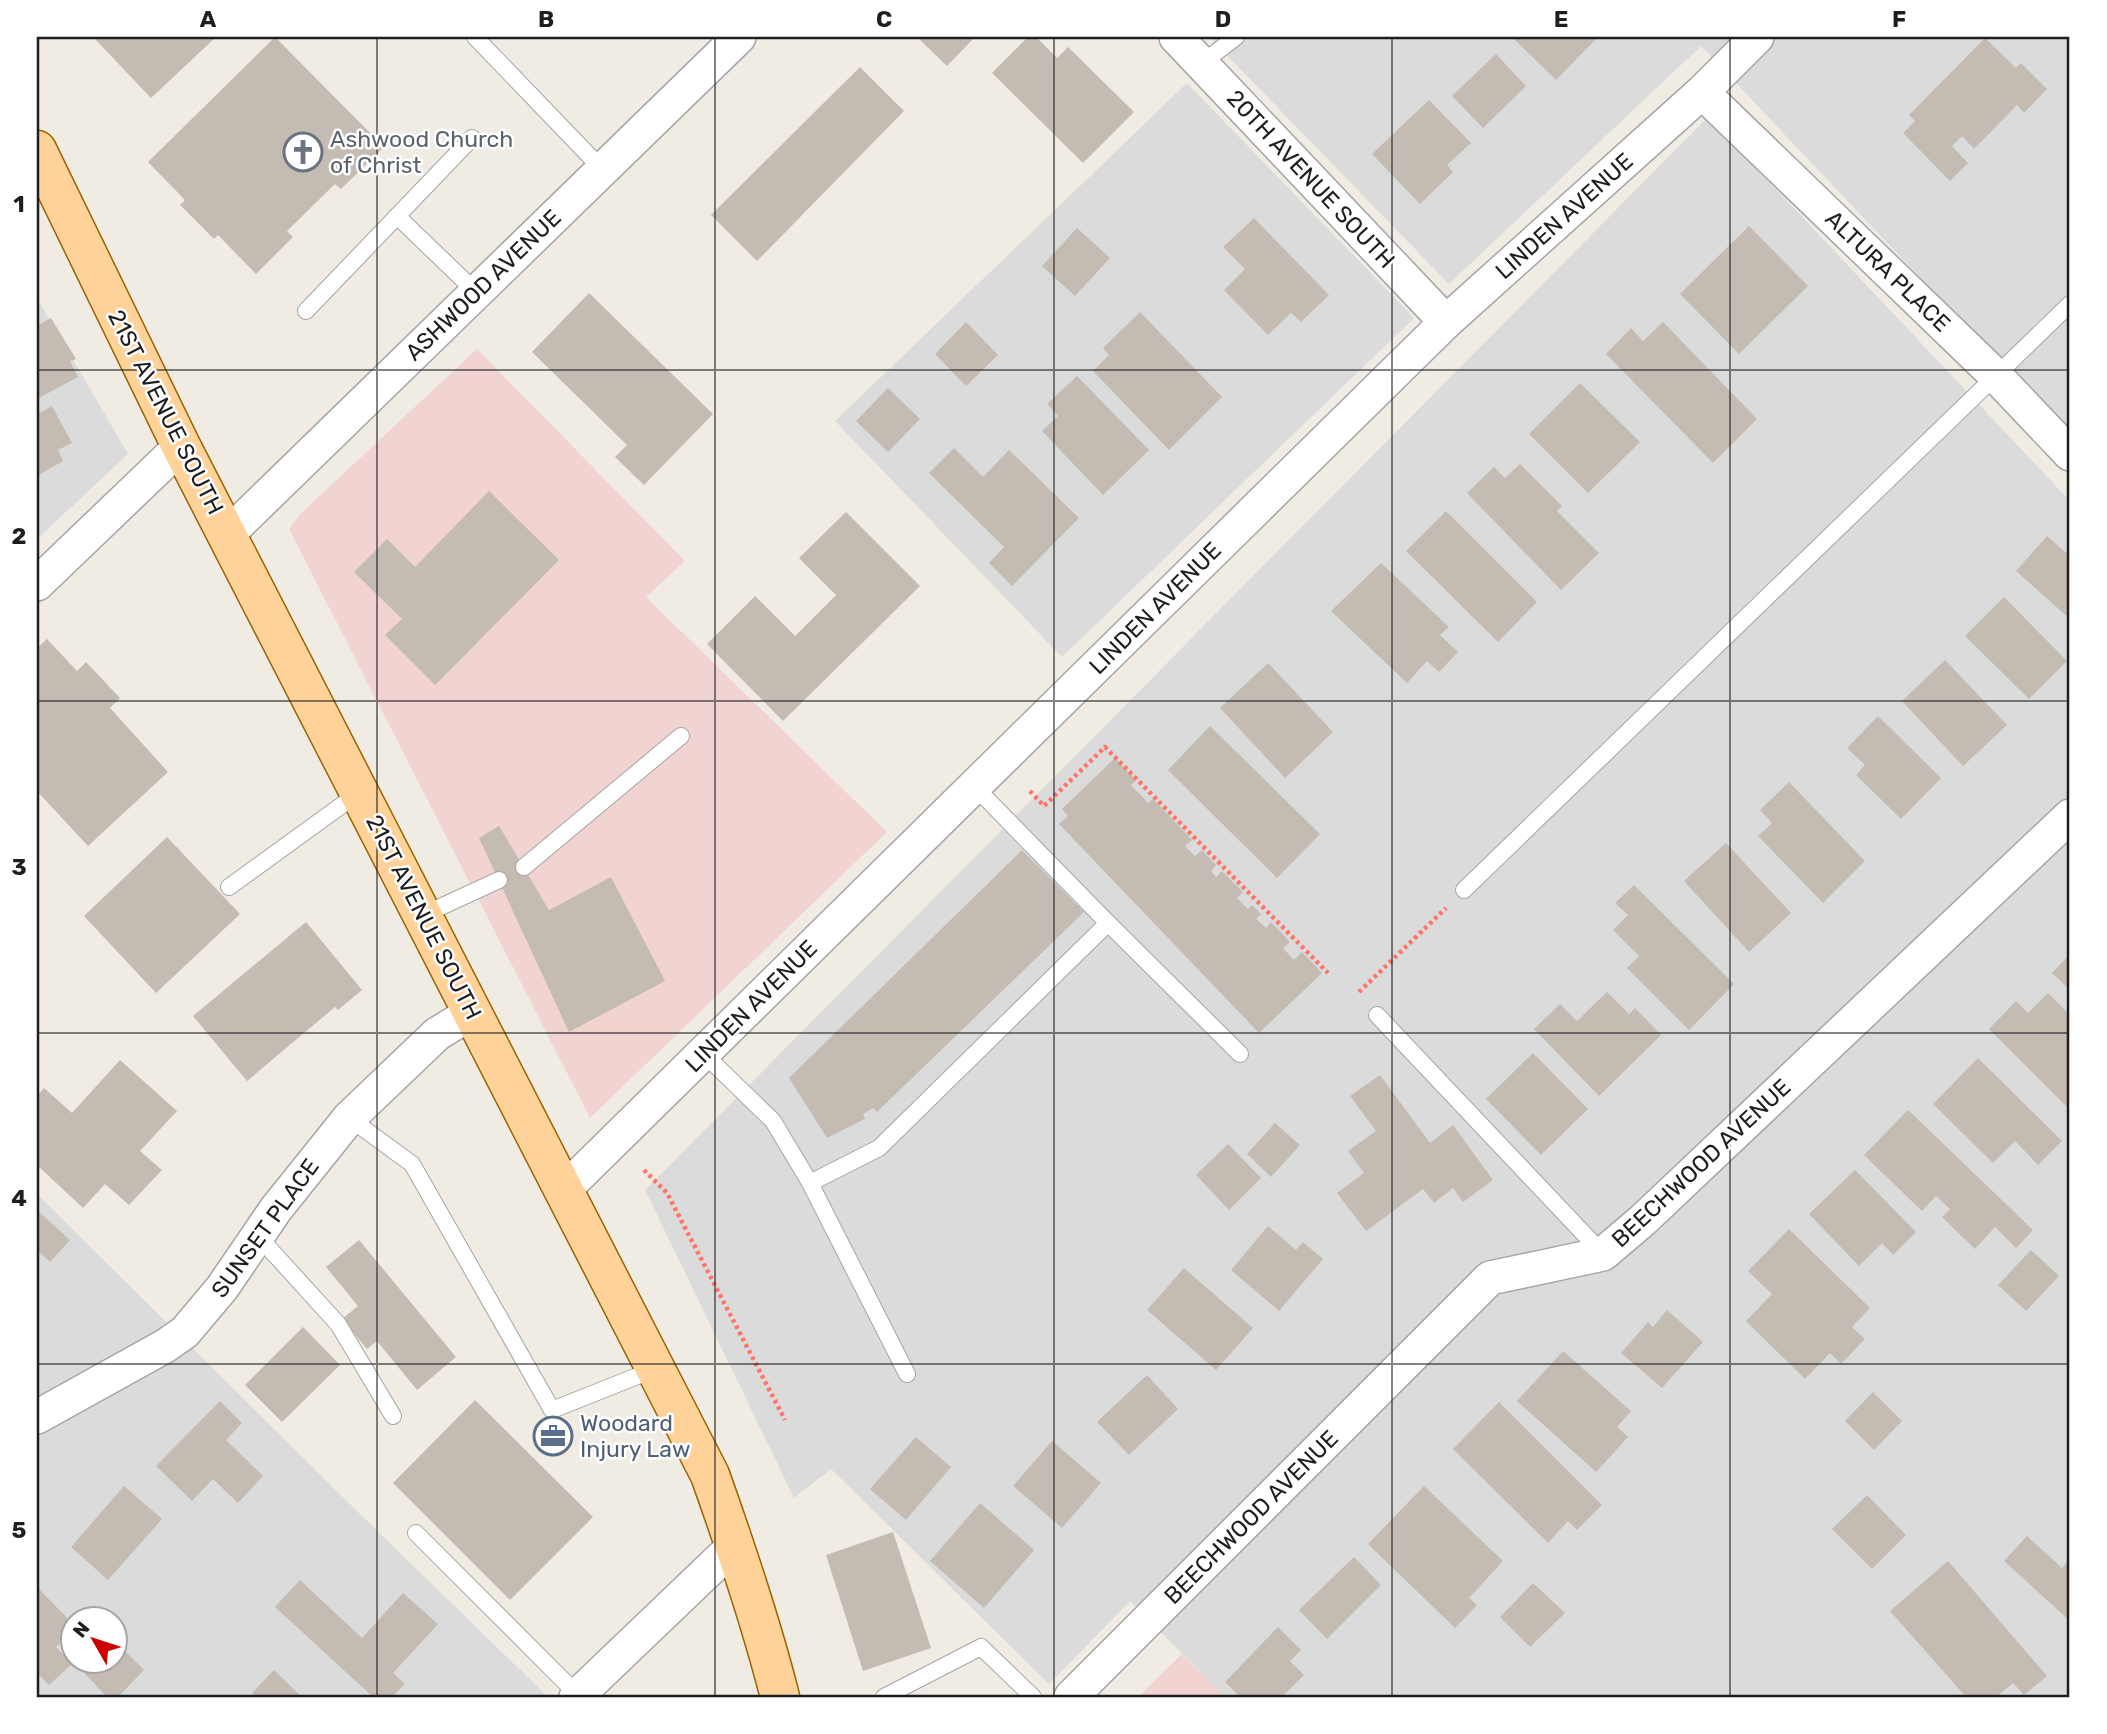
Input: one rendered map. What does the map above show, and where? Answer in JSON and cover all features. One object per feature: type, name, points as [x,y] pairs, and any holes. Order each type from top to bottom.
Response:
[{"type":"main road","name":"21ST AVENUE SOUTH","points":[[37,150],[181,446],[710,1475],[735,1545],[780,1697]]},
{"type":"street","name":"ASHWOOD AVENUE","points":[[228,534],[739,37]]},
{"type":"street","name":"20TH AVENUE SOUTH","points":[[1177,37],[1446,322]]},
{"type":"street","name":"LINDEN AVENUE","points":[[563,1191],[1446,322],[1702,92],[1757,37]]},
{"type":"street","name":"ALTURA PLACE","points":[[1702,92],[1996,376],[2070,454]]},
{"type":"street","points":[[37,584],[181,446]]},
{"type":"street","name":"BEECHWOOD AVENUE","points":[[1071,1697],[1490,1278],[1603,1254],[1643,1220],[2070,816]]},
{"type":"street","name":"SUNSET PLACE","points":[[37,1417],[186,1332],[349,1118],[396,1070],[437,1034],[473,1012]]},
{"type":"street","points":[[577,1696],[735,1545]]},
{"type":"lane","points":[[475,37],[602,169]]},
{"type":"lane","points":[[1202,63],[1236,37]]},
{"type":"lane","points":[[306,311],[472,138]]},
{"type":"lane","points":[[397,216],[476,292]]},
{"type":"lane","points":[[1464,890],[2070,304]]},
{"type":"lane","points":[[524,867],[681,736]]},
{"type":"lane","points":[[974,786],[1240,1054]]},
{"type":"lane","points":[[229,887],[360,792]]},
{"type":"lane","points":[[423,915],[499,880]]},
{"type":"lane","points":[[810,1183],[879,1148],[1108,923]]},
{"type":"lane","points":[[1377,1015],[1603,1254]]},
{"type":"lane","points":[[703,1053],[773,1121],[810,1183],[907,1374]]},
{"type":"lane","points":[[349,1118],[412,1164],[552,1410],[655,1369]]},
{"type":"lane","points":[[258,1236],[338,1324],[393,1416]]},
{"type":"lane","points":[[416,1533],[577,1696]]},
{"type":"lane","points":[[884,1697],[981,1647],[1033,1697]]},
{"type":"path","points":[[1030,791],[1044,806],[1105,747],[1328,973]]},
{"type":"path","points":[[1377,1015],[1357,994],[1464,890]]},
{"type":"path","points":[[644,1170],[667,1193],[785,1420]]},
{"type":"shaded area","points":[[1209,37],[2070,37],[2070,436],[1701,46],[1449,284]]},
{"type":"shaded area","points":[[1187,83],[1414,318],[1062,657],[835,421]]},
{"type":"shaded area","points":[[1708,117],[2070,501],[2070,1697],[1225,1697],[1130,1601],[1049,1684],[831,1469],[794,1498],[645,1190]]},
{"type":"shaded area","points":[[37,298],[128,454],[37,539]]},
{"type":"shaded area","points":[[477,349],[685,561],[646,597],[887,832],[590,1118],[289,529],[299,515]]},
{"type":"shaded area","points":[[37,1194],[360,1514],[548,1697],[37,1697]]},
{"type":"shaded area","points":[[1182,1654],[1225,1697],[1138,1697]]},
{"type":"building","points":[[93,37],[216,37],[151,98]]},
{"type":"building","points":[[275,37],[384,147],[341,189],[335,184],[287,231],[293,237],[256,274],[218,235],[214,239],[180,205],[185,200],[148,162]]},
{"type":"building","points":[[917,37],[975,37],[947,66]]},
{"type":"building","points":[[1028,37],[1036,37],[1057,58],[1068,47],[1134,112],[1083,163],[992,73]]},
{"type":"building","points":[[1512,37],[1598,37],[1556,80]]},
{"type":"building","points":[[1985,38],[2016,68],[2021,63],[2047,89],[2024,113],[2017,105],[1974,149],[1962,136],[1952,146],[1968,163],[1950,181],[1903,133],[1915,121],[1909,115]]},
{"type":"building","points":[[1496,54],[1526,86],[1483,128],[1452,96]]},
{"type":"building","points":[[860,67],[904,111],[757,261],[711,215]]},
{"type":"building","points":[[1429,100],[1471,143],[1447,165],[1453,172],[1420,204],[1372,154]]},
{"type":"building","points":[[1254,218],[1329,295],[1301,322],[1291,313],[1268,335],[1224,290],[1245,269],[1223,247]]},
{"type":"building","points":[[1749,226],[1808,286],[1739,354],[1680,294]]},
{"type":"building","points":[[1077,228],[1110,258],[1075,296],[1042,266]]},
{"type":"building","points":[[589,293],[713,414],[644,485],[615,457],[627,445],[532,352]]},
{"type":"building","points":[[1140,312],[1222,397],[1169,450],[1093,371],[1109,355],[1103,348]]},
{"type":"building","points":[[51,318],[76,359],[70,361],[78,377],[37,399],[37,326]]},
{"type":"building","points":[[966,322],[998,355],[966,386],[935,354]]},
{"type":"building","points":[[1663,322],[1757,419],[1713,463],[1606,354],[1631,328],[1643,341]]},
{"type":"building","points":[[1077,376],[1149,450],[1103,495],[1042,431],[1058,416],[1047,404]]},
{"type":"building","points":[[1580,383],[1640,442],[1588,493],[1529,434]]},
{"type":"building","points":[[888,388],[920,419],[888,452],[856,421]]},
{"type":"building","points":[[52,406],[72,443],[58,450],[63,461],[37,476],[37,407],[40,413]]},
{"type":"building","points":[[954,448],[983,477],[1009,450],[1079,518],[1012,586],[989,563],[1004,547],[929,473]]},
{"type":"building","points":[[1520,464],[1562,506],[1557,511],[1599,553],[1561,590],[1467,493],[1494,467],[1505,478]]},
{"type":"building","points":[[489,491],[559,560],[435,685],[385,635],[402,619],[354,572],[387,539],[415,567]]},
{"type":"building","points":[[1446,511],[1537,602],[1498,642],[1406,551]]},
{"type":"building","points":[[846,512],[920,586],[783,721],[707,644],[755,596],[795,636],[836,595],[799,558]]},
{"type":"building","points":[[2047,536],[2070,556],[2070,619],[2016,571]]},
{"type":"building","points":[[1381,563],[1449,627],[1440,635],[1458,652],[1439,672],[1427,661],[1407,683],[1331,611]]},
{"type":"building","points":[[2004,597],[2067,661],[2029,699],[1965,636]]},
{"type":"building","points":[[47,639],[77,671],[86,662],[120,698],[110,708],[168,772],[88,846],[37,791],[37,648]]},
{"type":"building","points":[[1945,660],[2007,725],[1963,766],[1902,701]]},
{"type":"building","points":[[1268,663],[1333,732],[1285,778],[1220,708]]},
{"type":"building","points":[[1878,716],[1941,778],[1901,819],[1856,775],[1865,765],[1847,748]]},
{"type":"building","points":[[1210,726],[1320,834],[1277,878],[1168,770]]},
{"type":"building","points":[[1115,758],[1136,780],[1131,785],[1148,803],[1153,799],[1192,840],[1185,846],[1195,856],[1202,850],[1216,865],[1211,871],[1216,877],[1222,871],[1243,892],[1237,898],[1248,909],[1252,905],[1261,914],[1256,919],[1266,928],[1271,922],[1290,942],[1283,948],[1294,960],[1302,952],[1322,973],[1259,1033],[1059,824],[1068,816],[1062,809]]},
{"type":"building","points":[[1789,782],[1865,861],[1823,903],[1758,836],[1772,823],[1760,810]]},
{"type":"building","points":[[499,826],[549,910],[611,877],[665,981],[569,1032],[479,838]]},
{"type":"building","points":[[167,837],[240,914],[156,993],[84,916]]},
{"type":"building","points":[[1726,843],[1791,913],[1749,952],[1684,881]]},
{"type":"building","points":[[1022,850],[1084,912],[877,1112],[873,1108],[863,1114],[865,1119],[827,1138],[789,1078]]},
{"type":"building","points":[[1634,885],[1734,984],[1689,1030],[1627,968],[1639,956],[1613,930],[1628,915],[1615,903]]},
{"type":"building","points":[[306,922],[362,990],[338,1010],[335,1007],[247,1081],[193,1016]]},
{"type":"building","points":[[2070,954],[2070,990],[2052,973]]},
{"type":"building","points":[[1607,992],[1629,1014],[1635,1008],[1661,1035],[1599,1096],[1534,1029],[1560,1004],[1577,1021]]},
{"type":"building","points":[[2048,993],[2070,1015],[2070,1110],[1989,1029],[2016,1001],[2028,1013]]},
{"type":"building","points":[[1533,1053],[1588,1109],[1541,1155],[1486,1099]]},
{"type":"building","points":[[1978,1058],[2062,1141],[2038,1165],[2015,1141],[1993,1163],[1933,1104]]},
{"type":"building","points":[[120,1060],[177,1111],[140,1151],[162,1170],[129,1205],[105,1184],[83,1208],[37,1165],[37,1096],[44,1088],[72,1113]]},
{"type":"building","points":[[1380,1075],[1430,1143],[1453,1125],[1493,1180],[1463,1202],[1453,1188],[1434,1203],[1423,1189],[1366,1231],[1337,1193],[1364,1173],[1348,1151],[1376,1131],[1350,1096]]},
{"type":"building","points":[[1908,1110],[2033,1230],[2016,1248],[1995,1227],[1975,1249],[1942,1217],[1950,1209],[1936,1196],[1922,1211],[1864,1155]]},
{"type":"building","points":[[1275,1123],[1300,1145],[1271,1177],[1247,1154]]},
{"type":"building","points":[[1228,1144],[1261,1178],[1229,1210],[1196,1175]]},
{"type":"building","points":[[1855,1170],[1916,1232],[1893,1255],[1882,1243],[1859,1266],[1809,1214]]},
{"type":"building","points":[[37,1210],[70,1240],[50,1262],[37,1250]]},
{"type":"building","points":[[1268,1226],[1296,1250],[1303,1242],[1323,1259],[1279,1311],[1231,1270]]},
{"type":"building","points":[[1789,1229],[1870,1308],[1852,1327],[1865,1339],[1841,1364],[1830,1353],[1805,1379],[1746,1321],[1772,1294],[1748,1271]]},
{"type":"building","points":[[359,1240],[456,1357],[417,1390],[377,1341],[367,1349],[342,1319],[358,1306],[326,1267]]},
{"type":"building","points":[[2031,1250],[2059,1276],[2026,1311],[1998,1285]]},
{"type":"building","points":[[1184,1268],[1253,1328],[1216,1370],[1147,1310]]},
{"type":"building","points":[[1667,1310],[1703,1342],[1662,1388],[1621,1353],[1648,1322],[1653,1327]]},
{"type":"building","points":[[303,1327],[340,1365],[282,1422],[245,1385]]},
{"type":"building","points":[[1563,1351],[1631,1411],[1617,1427],[1628,1437],[1596,1472],[1517,1401]]},
{"type":"building","points":[[1147,1375],[1178,1409],[1129,1455],[1097,1422]]},
{"type":"building","points":[[1873,1392],[1902,1421],[1874,1450],[1845,1421]]},
{"type":"building","points":[[475,1400],[593,1517],[510,1600],[393,1483]]},
{"type":"building","points":[[220,1401],[242,1423],[226,1440],[263,1476],[238,1503],[213,1479],[192,1501],[156,1466]]},
{"type":"building","points":[[1499,1402],[1602,1505],[1577,1530],[1568,1521],[1548,1543],[1453,1449]]},
{"type":"building","points":[[916,1437],[951,1467],[906,1520],[870,1489]]},
{"type":"building","points":[[1052,1441],[1101,1483],[1062,1528],[1013,1486]]},
{"type":"building","points":[[124,1486],[162,1519],[108,1580],[71,1547]]},
{"type":"building","points":[[1424,1486],[1503,1561],[1469,1598],[1477,1605],[1455,1628],[1368,1544]]},
{"type":"building","points":[[1867,1495],[1906,1535],[1872,1569],[1832,1529]]},
{"type":"building","points":[[980,1503],[1034,1550],[984,1608],[930,1561]]},
{"type":"building","points":[[893,1532],[931,1648],[863,1671],[826,1555]]},
{"type":"building","points":[[2027,1536],[2062,1568],[2070,1558],[2070,1621],[2004,1561]]},
{"type":"building","points":[[1354,1557],[1381,1585],[1327,1639],[1299,1610]]},
{"type":"building","points":[[1948,1561],[2047,1676],[2024,1695],[2013,1683],[1996,1697],[1966,1697],[1890,1611]]},
{"type":"building","points":[[300,1580],[362,1638],[403,1593],[438,1624],[393,1673],[405,1684],[392,1697],[373,1697],[275,1607]]},
{"type":"building","points":[[1533,1583],[1565,1613],[1530,1647],[1500,1617]]},
{"type":"building","points":[[37,1587],[60,1611],[60,1643],[56,1647],[60,1651],[61,1674],[49,1685],[37,1673]]},
{"type":"building","points":[[1278,1627],[1301,1650],[1290,1661],[1304,1675],[1282,1697],[1240,1697],[1225,1682]]},
{"type":"building","points":[[130,1656],[144,1670],[118,1697],[107,1697],[85,1674],[130,1674]]},
{"type":"building","points":[[274,1670],[302,1697],[256,1697],[252,1693]]},
{"type":"place","name":"Ashwood Church of Christ","points":[[303,152]]},
{"type":"place","name":"Woodard Injury Law","points":[[553,1436]]}]
